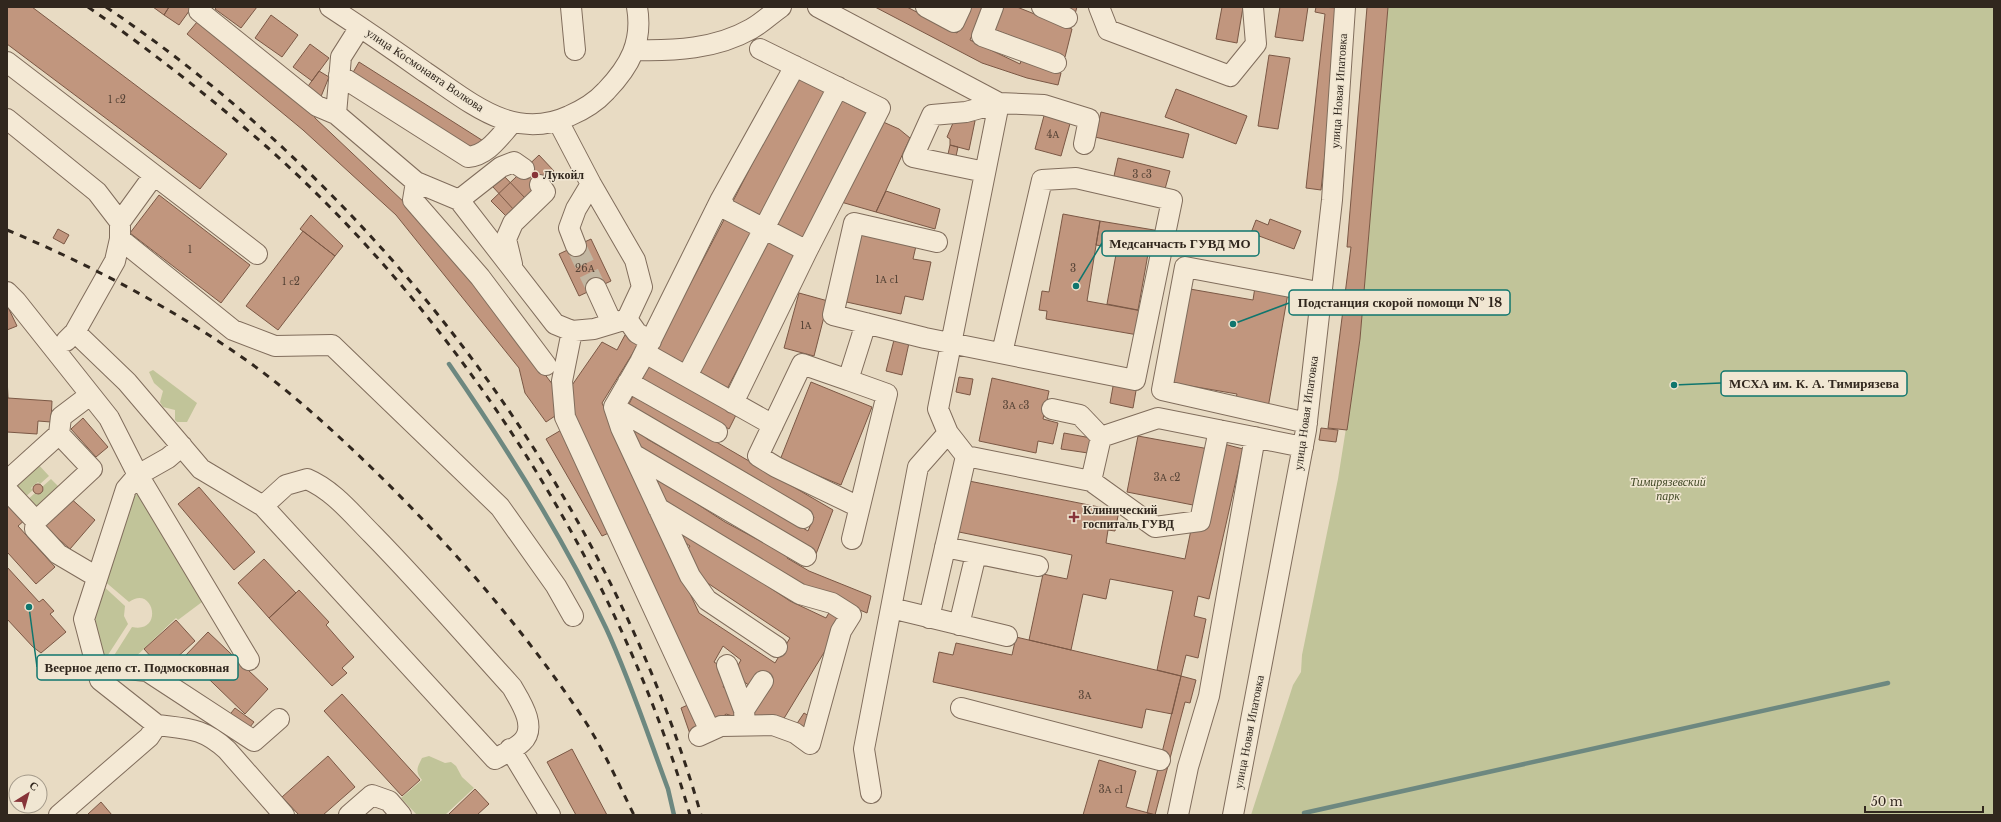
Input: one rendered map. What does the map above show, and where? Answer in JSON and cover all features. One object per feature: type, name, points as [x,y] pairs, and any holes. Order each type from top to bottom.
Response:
[{"type":"street","name":"улица Космонавта Волкова","points":[[330,7],[477,107],[512,123],[539,126],[558,121],[578,112],[599,98],[629,64],[635,50],[638,35],[637,7]]},
{"type":"street","points":[[571,7],[575,50]]},
{"type":"street","points":[[635,50],[667,51],[704,46],[732,38],[752,29],[781,7]]},
{"type":"street","points":[[818,7],[999,104]]},
{"type":"street","points":[[926,7],[954,22],[961,7]]},
{"type":"street","points":[[993,7],[982,36],[1056,63]]},
{"type":"street","points":[[1042,7],[1067,18]]},
{"type":"street","points":[[1099,7],[1108,30],[1230,76],[1256,44],[1253,7]]},
{"type":"street","name":"улица Новая Ипатовка","points":[[1234,815],[1307,423],[1323,293],[1332,200],[1345,7]]},
{"type":"street","points":[[200,11],[317,106],[336,114],[416,182],[459,200],[563,328],[562,381],[565,417],[704,734],[744,718],[773,725],[795,733],[810,744],[841,631],[851,615],[832,603],[800,594],[658,508]]},
{"type":"street","points":[[336,114],[341,57],[360,27]]},
{"type":"street","points":[[733,403],[807,251],[880,108],[760,49]]},
{"type":"street","points":[[7,62],[257,254]]},
{"type":"street","points":[[777,647],[707,600],[690,576],[621,428],[614,407],[648,347],[722,199],[795,66]]},
{"type":"street","points":[[339,75],[468,157],[478,156],[512,123]]},
{"type":"street","points":[[687,376],[838,87]]},
{"type":"street","points":[[999,104],[938,409],[948,433],[966,456],[1091,481],[1154,527],[1200,521],[1219,430]]},
{"type":"street","points":[[985,172],[912,157],[932,115],[966,112],[999,104],[1044,105],[1089,119],[1084,144]]},
{"type":"street","points":[[7,119],[97,192],[120,231],[233,330],[275,346],[332,345],[500,507],[556,586],[573,616]]},
{"type":"street","points":[[533,347],[563,328],[594,329],[620,321],[642,287],[634,260],[591,184],[558,121]]},
{"type":"street","points":[[459,200],[501,167],[514,162],[524,170]]},
{"type":"street","points":[[54,350],[75,332],[115,262],[120,231],[154,175]]},
{"type":"street","points":[[937,242],[854,223],[833,314],[952,343],[1135,380],[1172,200],[1076,178],[1042,180],[1002,353]]},
{"type":"street","points":[[416,182],[413,200],[480,277],[546,364]]},
{"type":"street","points":[[576,246],[569,228],[576,209],[591,184]]},
{"type":"street","points":[[513,268],[506,238],[513,223],[545,192],[540,186]]},
{"type":"street","points":[[722,199],[726,209],[807,251]]},
{"type":"street","points":[[1307,423],[1162,390],[1185,267],[1323,293]]},
{"type":"street","points":[[596,288],[620,321],[637,333],[648,347],[687,376],[773,425]]},
{"type":"street","points":[[7,292],[109,418],[138,475],[249,660]]},
{"type":"street","points":[[848,380],[866,323]]},
{"type":"street","points":[[75,332],[127,382],[201,469],[263,506],[495,759],[522,742],[526,737],[528,721],[524,708],[512,687],[394,556],[341,502],[319,484],[307,479],[286,485],[263,506]]},
{"type":"street","points":[[852,539],[887,394],[802,364],[758,456],[776,467],[859,507]]},
{"type":"street","points":[[628,382],[717,432]]},
{"type":"street","points":[[7,482],[59,434],[61,417],[90,394]]},
{"type":"street","points":[[614,407],[802,518]]},
{"type":"street","points":[[1052,409],[1080,415],[1101,437]]},
{"type":"street","points":[[1101,437],[1158,418],[1303,447]]},
{"type":"street","points":[[871,793],[864,749],[918,467],[948,433]]},
{"type":"street","points":[[59,434],[92,469],[36,521],[35,529],[58,554],[97,577]]},
{"type":"street","points":[[1091,481],[1101,437]]},
{"type":"street","points":[[1178,815],[1172,763],[1209,696],[1255,437]]},
{"type":"street","points":[[182,446],[168,458],[138,475],[126,489],[84,619],[95,666],[100,680],[158,724],[196,730],[217,741],[228,750],[284,815]]},
{"type":"street","points":[[634,454],[806,556]]},
{"type":"street","points":[[929,618],[966,456]]},
{"type":"street","points":[[7,490],[36,521]]},
{"type":"street","points":[[945,547],[1038,566]]},
{"type":"street","points":[[959,625],[976,554]]},
{"type":"street","points":[[891,608],[1007,636]]},
{"type":"street","points":[[727,665],[744,718]]},
{"type":"street","points":[[95,666],[147,671],[254,741],[278,719]]},
{"type":"street","points":[[744,718],[763,681]]},
{"type":"street","points":[[961,708],[1172,763]]},
{"type":"street","points":[[59,815],[149,737],[158,724]]},
{"type":"street","points":[[510,749],[550,815]]},
{"type":"street","points":[[349,815],[372,795],[389,801],[401,815]]},
{"type":"green space","name":"Тимирязевский парк","points":[[1388,7],[1994,7],[1994,815],[1251,815],[1293,685],[1301,672],[1302,655],[1338,479],[1360,339]]},
{"type":"green space","points":[[153,370],[197,403],[187,422],[177,422],[175,420],[175,410],[163,407],[160,402],[163,391],[154,383],[149,372]]},
{"type":"green space","points":[[37,463],[49,476],[40,484],[38,482],[31,488],[33,490],[23,499],[12,486]]},
{"type":"green space","points":[[51,479],[63,491],[37,515],[25,502],[35,493],[37,495],[44,489],[42,487]]},
{"type":"green space","points":[[138,493],[206,599],[178,620],[176,618],[125,667],[108,665],[132,627],[142,627],[149,624],[152,617],[152,610],[145,599],[138,598],[129,602],[102,579],[125,505]]},
{"type":"green space","points":[[100,583],[125,606],[124,616],[128,624],[104,661],[92,612]]},
{"type":"green space","points":[[429,756],[445,763],[451,762],[456,766],[462,777],[474,788],[445,815],[417,815],[401,798],[422,780],[418,774],[418,767],[422,758]]},
{"type":"building","points":[[7,7],[32,7],[227,154],[200,189],[7,44]]},
{"type":"building","points":[[153,7],[169,7],[164,15]]},
{"type":"building","points":[[169,7],[192,7],[179,25],[164,15]]},
{"type":"building","points":[[217,7],[257,7],[241,28],[215,9]]},
{"type":"building","points":[[875,7],[907,7],[957,33],[969,7],[984,7],[970,40],[1020,64],[1022,58],[1061,73],[1058,85],[1027,78],[982,63]]},
{"type":"building","points":[[1001,7],[1017,7],[1072,29],[1065,57],[993,29]]},
{"type":"building","points":[[1059,7],[1077,7],[1075,14]]},
{"type":"building","points":[[1222,7],[1243,7],[1237,43],[1216,39]]},
{"type":"building","points":[[1280,7],[1308,7],[1303,41],[1275,37]]},
{"type":"building","points":[[1316,7],[1341,8],[1321,190],[1306,188],[1325,14],[1315,12]]},
{"type":"building","points":[[1367,7],[1388,7],[1360,339],[1347,430],[1328,428],[1351,247],[1347,247]]},
{"type":"building","points":[[271,15],[298,35],[282,57],[255,38]]},
{"type":"building","points":[[197,22],[314,115],[315,118],[407,205],[485,297],[560,394],[561,412],[546,422],[525,393],[519,368],[396,215],[303,130],[187,34]]},
{"type":"building","points":[[310,44],[329,58],[312,81],[293,67]]},
{"type":"building","points":[[1269,55],[1290,58],[1278,129],[1258,126]]},
{"type":"building","points":[[359,62],[488,144],[470,153],[351,76]]},
{"type":"building","points":[[319,71],[329,77],[320,99],[306,89]]},
{"type":"building","points":[[799,73],[827,88],[758,220],[731,205]]},
{"type":"building","points":[[1176,89],[1247,116],[1236,144],[1165,117]]},
{"type":"building","points":[[841,100],[868,114],[803,242],[775,228]]},
{"type":"building","points":[[1045,112],[1071,120],[1061,156],[1035,149]]},
{"type":"building","points":[[1101,112],[1189,134],[1183,158],[1095,137]]},
{"type":"building","points":[[956,116],[975,121],[969,150],[950,145],[950,139],[947,137]]},
{"type":"building","points":[[881,121],[899,129],[910,138],[876,212],[841,202]]},
{"type":"building","points":[[950,145],[958,147],[955,161],[947,159]]},
{"type":"building","points":[[539,155],[554,171],[507,217],[491,201]]},
{"type":"building","points":[[1118,158],[1170,171],[1165,189],[1114,176]]},
{"type":"building","points":[[504,176],[526,199],[514,210],[493,187]]},
{"type":"building","points":[[886,191],[940,209],[935,229],[876,212]]},
{"type":"building","points":[[159,195],[250,265],[221,303],[130,233]]},
{"type":"building","points":[[1063,214],[1100,221],[1087,301],[1142,311],[1138,335],[1046,319],[1047,311],[1039,310],[1042,291],[1049,292]]},
{"type":"building","points":[[311,215],[343,246],[335,256],[300,229]]},
{"type":"building","points":[[726,216],[755,231],[685,364],[656,349]]},
{"type":"building","points":[[1270,219],[1301,231],[1294,249],[1251,233],[1256,220],[1268,225]]},
{"type":"building","points":[[1100,221],[1160,231],[1156,255],[1096,245]]},
{"type":"building","points":[[58,229],[69,235],[64,244],[53,238]]},
{"type":"building","points":[[303,231],[335,256],[278,330],[246,306]]},
{"type":"building","points":[[857,233],[916,246],[913,259],[931,262],[923,300],[905,296],[901,314],[842,301]]},
{"type":"building","points":[[591,239],[611,281],[579,296],[559,254]]},
{"type":"building","points":[[768,239],[798,254],[727,389],[698,374]]},
{"type":"building","points":[[1117,249],[1148,254],[1138,310],[1107,304]]},
{"type":"building","points":[[1255,287],[1288,293],[1268,408],[1235,402],[1237,394],[1173,383],[1190,289],[1253,300]]},
{"type":"building","points":[[799,293],[828,301],[814,356],[784,348]]},
{"type":"building","points":[[7,305],[17,326],[7,330]]},
{"type":"building","points":[[625,335],[639,343],[602,403],[699,613],[775,663],[790,638],[697,576],[689,561],[692,557],[686,552],[690,546],[677,537],[683,530],[790,601],[826,618],[831,609],[845,618],[783,720],[763,721],[749,711],[771,679],[760,671],[750,686],[733,674],[741,660],[723,646],[714,662],[722,667],[719,674],[727,680],[723,687],[731,690],[736,717],[726,714],[715,723],[577,429],[568,391],[602,342],[617,350]]},
{"type":"building","points":[[894,340],[909,343],[902,375],[886,371]]},
{"type":"building","points":[[648,366],[736,415],[729,429],[640,381]]},
{"type":"building","points":[[7,376],[8,398],[52,401],[51,422],[38,421],[37,434],[7,432]]},
{"type":"building","points":[[959,377],[973,379],[970,395],[956,392]]},
{"type":"building","points":[[992,378],[1049,391],[1043,419],[1058,423],[1053,444],[1038,441],[1036,453],[979,441]]},
{"type":"building","points":[[1114,381],[1137,385],[1133,408],[1110,403]]},
{"type":"building","points":[[811,382],[872,407],[841,485],[780,460]]},
{"type":"building","points":[[634,394],[833,510],[816,554],[639,451],[631,436],[637,430],[647,439],[808,531],[814,517],[627,408]]},
{"type":"building","points":[[83,418],[108,447],[96,457],[71,429]]},
{"type":"building","points":[[1321,428],[1338,430],[1336,442],[1319,440]]},
{"type":"building","points":[[563,429],[593,490],[588,492],[605,517],[611,532],[602,536],[546,439]]},
{"type":"building","points":[[1064,433],[1091,438],[1088,453],[1061,449]]},
{"type":"building","points":[[1138,436],[1209,449],[1198,506],[1127,492]]},
{"type":"building","points":[[1224,444],[1243,449],[1209,599],[1198,596],[1194,616],[1206,619],[1198,658],[1186,655],[1181,676],[1157,670],[1173,591],[1110,579],[1106,599],[1083,594],[1071,650],[1029,640],[1043,574],[1067,579],[1072,555],[959,532],[969,481],[1119,511],[1115,531],[1108,530],[1106,543],[1185,559],[1192,525]]},
{"type":"building","points":[[657,478],[725,522],[779,551],[790,553],[787,558],[809,571],[871,596],[867,613],[802,586],[655,495],[652,486]]},
{"type":"building","points":[[36,484],[40,484],[42,485],[42,493],[36,494],[33,491],[33,487]]},
{"type":"building","points":[[199,487],[255,552],[234,570],[178,504]]},
{"type":"building","points":[[68,496],[95,520],[70,549],[43,525]]},
{"type":"building","points":[[7,498],[26,519],[18,526],[55,567],[36,584],[8,553],[7,554]]},
{"type":"building","points":[[264,559],[296,593],[269,618],[238,583]]},
{"type":"building","points":[[7,567],[39,602],[43,599],[54,611],[50,614],[66,632],[41,653],[33,647],[7,619]]},
{"type":"building","points":[[299,590],[329,622],[326,625],[354,657],[342,668],[347,673],[332,686],[269,618]]},
{"type":"building","points":[[176,620],[195,641],[163,670],[144,649]]},
{"type":"building","points":[[208,632],[268,689],[245,714],[185,656]]},
{"type":"building","points":[[1016,637],[1181,676],[1172,714],[1146,709],[1142,728],[933,682],[939,652],[953,655],[956,643],[1012,655]]},
{"type":"building","points":[[1181,676],[1196,680],[1190,703],[1185,702],[1155,815],[1147,813]]},
{"type":"building","points":[[342,694],[420,780],[402,796],[324,711]]},
{"type":"building","points":[[690,704],[700,729],[690,734],[681,708]]},
{"type":"building","points":[[235,708],[254,722],[246,732],[227,718]]},
{"type":"building","points":[[804,713],[814,719],[806,731],[796,725]]},
{"type":"building","points":[[572,749],[607,815],[576,815],[547,762]]},
{"type":"building","points":[[328,756],[355,787],[323,815],[299,815],[282,797]]},
{"type":"building","points":[[1099,760],[1136,771],[1126,807],[1156,815],[1083,815]]},
{"type":"building","points":[[475,789],[489,804],[477,815],[448,815]]},
{"type":"building","points":[[101,802],[112,815],[87,815],[88,814]]},
{"type":"waterway","points":[[449,364],[513,460],[571,559],[589,593],[615,648],[631,688],[668,789],[674,815]]},
{"type":"waterway","points":[[1304,813],[1888,683]]},
{"type":"tunnel","points":[[576,246],[596,288]]},
{"type":"railway","points":[[88,7],[179,74],[267,147],[338,215],[405,289],[467,369],[524,452],[576,540],[621,630],[659,722],[690,815]]},
{"type":"railway","points":[[106,7],[207,82],[303,167],[392,260],[473,360],[545,467],[608,579],[660,695],[701,815]]},
{"type":"railway","points":[[7,230],[100,273],[160,305],[218,341],[264,373],[315,415],[348,445],[407,503],[461,561],[537,653],[590,729],[604,753],[634,815]]},
{"type":"place","name":"Лукойл","points":[[535,175]]},
{"type":"place","name":"Медсанчасть ГУВД МО","points":[[1076,286]]},
{"type":"place","name":"Подстанция скорой помощи № 18","points":[[1233,324]]},
{"type":"place","name":"МСХА им. К. А. Тимирязева","points":[[1674,385]]},
{"type":"place","name":"Клинический госпиталь ГУВД","points":[[1074,517]]},
{"type":"place","name":"Веерное депо ст. Подмосковная","points":[[29,607]]}]
